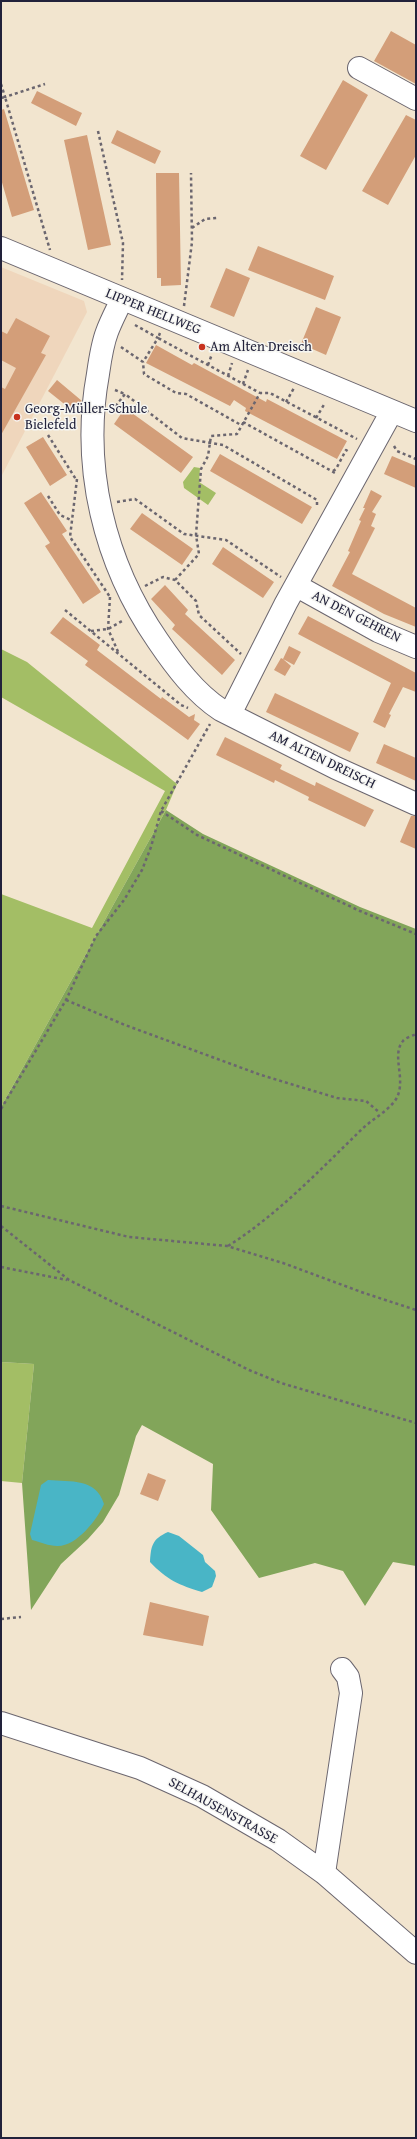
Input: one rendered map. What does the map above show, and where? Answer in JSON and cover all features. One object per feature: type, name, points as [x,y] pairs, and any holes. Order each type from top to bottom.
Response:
[{"type":"street","points":[[359,68],[416,99]]},
{"type":"street","name":"LIPPER HELLWEG","points":[[1,248],[55,272],[118,306],[182,324],[382,429],[416,421]]},
{"type":"street","name":"AM ALTEN DREISCH","points":[[118,306],[106,336],[95,391],[92,427],[94,468],[98,502],[107,538],[126,598],[167,655],[220,708],[336,768],[416,804]]},
{"type":"street","points":[[220,708],[256,663],[291,594],[382,429]]},
{"type":"street","name":"AN DEN GEHREN","points":[[291,594],[416,647]]},
{"type":"street","points":[[324,1873],[350,1693],[348,1677],[342,1669]]},
{"type":"street","name":"SELHAUSENSTRASSE","points":[[1,1723],[140,1768],[202,1796],[278,1840],[324,1873],[416,1953]]},
{"type":"path","points":[[1,84],[55,272]]},
{"type":"path","points":[[1,98],[45,84]]},
{"type":"path","points":[[98,131],[123,243],[118,306],[158,338],[260,393],[270,393],[316,418],[382,429],[397,451],[416,459]]},
{"type":"path","points":[[182,324],[192,242],[191,173]]},
{"type":"path","points":[[192,228],[205,218],[217,218]]},
{"type":"path","points":[[106,336],[143,362]]},
{"type":"path","points":[[158,338],[143,362],[144,374],[176,393],[186,394],[353,483]]},
{"type":"path","points":[[110,388],[125,394],[182,438],[223,445],[317,500],[317,510]]},
{"type":"path","points":[[286,402],[292,391]]},
{"type":"path","points":[[175,580],[199,554],[196,535],[201,469],[208,456],[211,436],[237,434],[260,393]]},
{"type":"path","points":[[111,413],[125,394]]},
{"type":"path","points":[[316,418],[324,404]]},
{"type":"path","points":[[48,436],[76,480],[98,502],[135,499],[184,534],[226,540],[280,577],[291,594]]},
{"type":"path","points":[[332,471],[336,469],[346,450]]},
{"type":"path","points":[[94,468],[76,480],[70,537],[126,598]]},
{"type":"path","points":[[48,496],[60,515],[71,520]]},
{"type":"path","points":[[91,632],[108,629],[126,598],[163,577],[175,580],[196,601],[200,614],[245,658],[256,663]]},
{"type":"path","points":[[108,629],[126,598]]},
{"type":"path","points":[[65,610],[181,705],[186,707],[220,708]]},
{"type":"path","points":[[108,629],[119,654]]},
{"type":"path","points":[[1,1109],[66,1000],[96,936],[124,900],[142,870],[151,847],[161,811],[220,708]]},
{"type":"path","points":[[161,811],[197,836],[360,911],[416,934]]},
{"type":"path","points":[[66,1000],[132,1027],[261,1075],[337,1098],[366,1101],[380,1113]]},
{"type":"path","points":[[227,1246],[246,1234],[305,1185],[380,1113],[392,1104],[400,1093],[401,1076],[398,1051],[403,1041],[416,1034]]},
{"type":"path","points":[[1,1206],[129,1237],[227,1246],[283,1263],[364,1293],[416,1310]]},
{"type":"path","points":[[1,1226],[70,1280],[249,1370],[281,1383],[416,1423]]},
{"type":"path","points":[[1,1267],[70,1280]]},
{"type":"path","points":[[1,1619],[21,1617]]},
{"type":"shaded area","name":"Georg-Müller-Schule Bielefeld","points":[[1,267],[84,301],[87,312],[1,477]]},
{"type":"green space","points":[[194,467],[200,468],[199,482],[216,493],[208,505],[184,488],[183,482]]},
{"type":"green space","points":[[1,649],[27,662],[177,784],[166,810],[1,1107],[1,894],[92,928],[165,791],[1,697]]},
{"type":"green space","points":[[166,810],[203,834],[360,907],[416,929],[416,1566],[393,1562],[365,1606],[343,1571],[315,1563],[259,1578],[211,1510],[213,1464],[142,1425],[136,1436],[119,1495],[103,1522],[88,1539],[61,1564],[31,1610],[22,1483],[34,1364],[1,1362],[1,1107]]},
{"type":"green space","points":[[1,1362],[34,1364],[22,1483],[1,1481]]},
{"type":"water","points":[[48,1480],[82,1483],[89,1486],[100,1496],[104,1504],[91,1525],[78,1537],[64,1545],[57,1546],[32,1540],[30,1534],[41,1485]]},
{"type":"water","points":[[168,1532],[179,1536],[203,1555],[205,1562],[215,1571],[216,1576],[212,1587],[202,1592],[187,1587],[168,1578],[150,1562],[153,1544],[159,1537]]},
{"type":"building","points":[[391,31],[416,45],[416,84],[374,61]]},
{"type":"building","points":[[343,80],[368,95],[326,170],[300,156]]},
{"type":"building","points":[[37,91],[82,113],[76,126],[31,103]]},
{"type":"building","points":[[4,109],[34,210],[12,217],[1,179],[1,110]]},
{"type":"building","points":[[406,115],[416,120],[416,155],[388,205],[362,191]]},
{"type":"building","points":[[117,130],[161,151],[155,164],[111,143]]},
{"type":"building","points":[[87,135],[111,245],[88,250],[64,140]]},
{"type":"building","points":[[156,173],[179,173],[181,285],[161,286],[161,278],[157,278]]},
{"type":"building","points":[[258,246],[334,276],[325,300],[248,270]]},
{"type":"building","points":[[226,268],[250,278],[234,317],[210,307]]},
{"type":"building","points":[[316,307],[341,317],[326,355],[301,344]]},
{"type":"building","points":[[16,318],[50,336],[41,353],[46,355],[1,435],[1,387],[5,389],[16,368],[1,360],[1,331],[7,334]]},
{"type":"building","points":[[156,345],[192,365],[194,363],[266,402],[267,399],[347,441],[337,459],[245,411],[246,408],[234,400],[230,406],[146,363]]},
{"type":"building","points":[[57,380],[82,401],[73,411],[48,391]]},
{"type":"building","points":[[125,408],[193,457],[181,473],[114,424]]},
{"type":"building","points":[[43,437],[67,475],[50,486],[26,447]]},
{"type":"building","points":[[220,454],[312,507],[302,524],[210,471]]},
{"type":"building","points":[[392,456],[416,466],[416,488],[384,474]]},
{"type":"building","points":[[371,490],[382,496],[372,512],[376,514],[371,526],[375,528],[352,574],[416,608],[416,627],[384,614],[332,586],[350,552],[348,551],[361,521],[359,520]]},
{"type":"building","points":[[41,492],[67,531],[62,534],[101,592],[83,604],[45,546],[50,543],[24,503]]},
{"type":"building","points":[[142,513],[193,549],[182,565],[130,529]]},
{"type":"building","points":[[223,547],[274,582],[263,598],[212,564]]},
{"type":"building","points":[[165,585],[188,610],[185,614],[235,660],[222,675],[172,629],[175,625],[151,599]]},
{"type":"building","points":[[308,616],[416,673],[416,692],[403,687],[389,714],[391,715],[385,728],[373,722],[391,683],[298,634]]},
{"type":"building","points":[[63,617],[100,645],[97,650],[161,699],[162,697],[189,717],[195,714],[194,720],[200,724],[188,740],[85,665],[88,661],[50,633]]},
{"type":"building","points":[[289,646],[301,652],[294,665],[283,659]]},
{"type":"building","points":[[281,658],[291,666],[285,676],[274,670]]},
{"type":"building","points":[[275,693],[359,733],[350,752],[266,712]]},
{"type":"building","points":[[225,737],[282,765],[280,769],[315,786],[316,782],[374,810],[365,827],[308,800],[309,797],[275,780],[274,783],[216,755]]},
{"type":"building","points":[[384,744],[416,758],[416,781],[376,763]]},
{"type":"building","points":[[411,816],[416,816],[416,849],[400,842]]},
{"type":"building","points":[[148,1473],[166,1480],[158,1501],[140,1494]]},
{"type":"building","points":[[150,1602],[209,1616],[203,1646],[143,1635]]},
{"type":"place","name":"Am Alten Dreisch","points":[[202,347]]},
{"type":"place","name":"Georg-Müller-Schule Bielefeld","points":[[17,417]]}]
